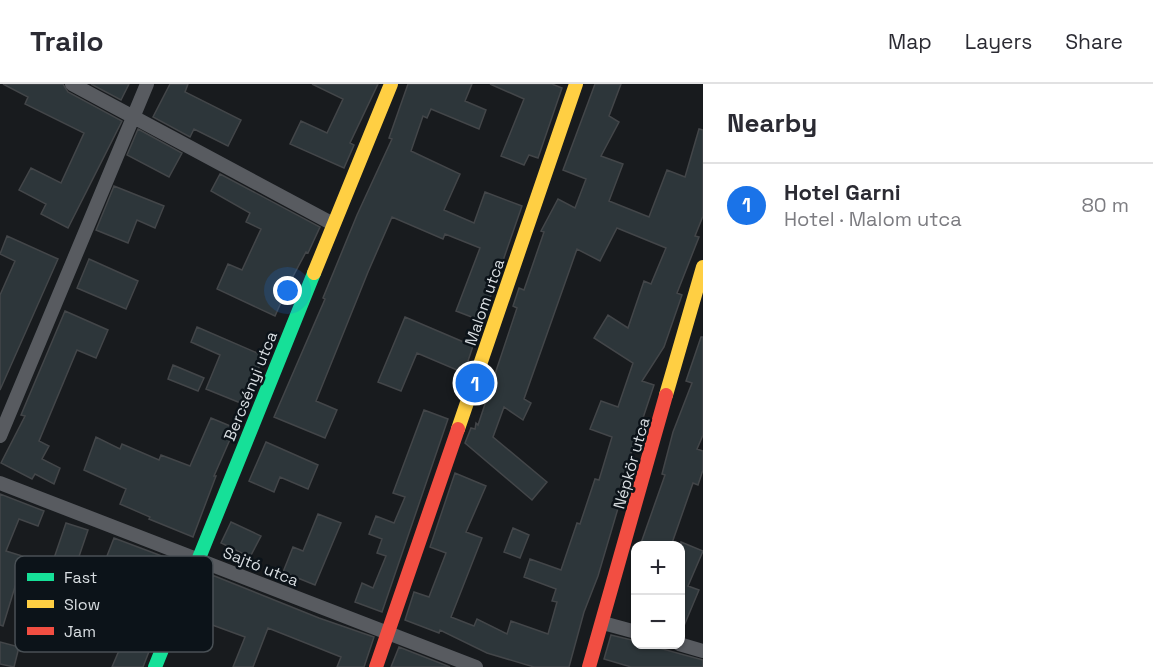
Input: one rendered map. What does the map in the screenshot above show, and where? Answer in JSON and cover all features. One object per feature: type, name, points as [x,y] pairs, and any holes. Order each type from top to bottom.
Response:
[{"type":"street","points":[[72,84],[333,224]]},
{"type":"street","points":[[0,436],[147,84]]},
{"type":"street","name":"Bercsényi utca","points":[[199,556],[391,84]]},
{"type":"street","name":"Malom utca","points":[[376,667],[576,84]]},
{"type":"street","name":"Népkör utca","points":[[590,667],[703,267]]},
{"type":"street","name":"Sajtó utca","points":[[0,483],[193,556]]},
{"type":"street","name":"Sajtó utca","points":[[213,564],[476,667]]},
{"type":"street","points":[[603,623],[631,631]]},
{"type":"street","points":[[685,646],[703,651]]},
{"type":"street","name":"Bercsényi utca","points":[[155,667],[161,652]]},
{"type":"building","points":[[3,84],[63,84],[68,92],[122,121],[68,228],[41,214],[46,204],[19,190],[31,168],[61,183],[84,133],[25,104],[28,97]]},
{"type":"building","points":[[91,84],[129,84],[121,100]]},
{"type":"building","points":[[170,84],[188,84],[185,92],[241,120],[228,146],[194,129],[190,137],[153,117]]},
{"type":"building","points":[[312,84],[378,84],[350,143],[354,145],[344,168],[290,144],[301,121],[327,133],[343,99]]},
{"type":"building","points":[[408,84],[472,84],[465,101],[486,110],[479,129],[431,109],[427,118],[423,116],[411,151],[460,174],[444,210],[474,223],[485,192],[522,206],[482,321],[456,311],[480,248],[445,234],[443,239],[392,217],[316,401],[337,410],[325,438],[274,417],[325,299],[323,298],[357,215],[392,139],[389,138]]},
{"type":"building","points":[[490,84],[552,84],[562,88],[538,158],[529,155],[524,165],[501,156],[524,99]]},
{"type":"building","points":[[595,84],[621,84],[609,116],[619,122],[601,156],[623,164],[609,201],[649,217],[667,170],[685,177],[699,129],[703,130],[703,216],[695,236],[699,237],[677,293],[682,295],[664,347],[642,381],[654,385],[620,487],[624,488],[598,576],[584,612],[569,667],[534,667],[487,653],[440,630],[439,633],[405,620],[414,592],[429,597],[446,553],[430,547],[455,473],[486,486],[466,532],[482,538],[451,617],[474,626],[477,619],[507,634],[511,621],[548,634],[557,602],[552,601],[556,589],[524,577],[530,559],[561,570],[595,479],[599,480],[612,437],[590,429],[601,401],[618,407],[633,363],[594,338],[608,315],[628,328],[644,281],[651,284],[666,248],[617,228],[600,261],[577,249],[524,399],[531,403],[523,420],[504,407],[493,437],[547,482],[532,500],[465,443],[471,428],[475,429],[476,423],[478,425],[517,308],[513,306],[519,288],[524,290],[544,232],[541,231],[558,199],[575,208],[586,179],[563,170]]},
{"type":"building","points":[[138,129],[182,153],[169,177],[127,155]]},
{"type":"building","points":[[220,174],[320,227],[308,253],[306,252],[290,282],[275,316],[217,289],[228,264],[242,270],[261,229],[246,222],[250,213],[211,191]]},
{"type":"building","points":[[114,186],[164,206],[155,228],[137,220],[128,243],[96,230]]},
{"type":"building","points":[[7,236],[58,259],[0,390],[0,295],[15,261],[0,254]]},
{"type":"building","points":[[89,259],[138,281],[126,309],[77,288]]},
{"type":"building","points":[[65,311],[108,330],[96,358],[77,350],[39,441],[49,446],[42,459],[60,468],[54,484],[35,474],[32,479],[1,463],[25,416],[21,415]]},
{"type":"building","points":[[405,317],[473,346],[464,373],[417,353],[401,391],[378,382]]},
{"type":"building","points":[[197,327],[264,356],[243,404],[206,389],[220,355],[191,342]]},
{"type":"building","points":[[701,337],[703,337],[703,435],[697,449],[703,451],[703,470],[698,485],[693,483],[673,541],[642,541],[665,475],[662,474],[673,432],[692,383],[686,381]]},
{"type":"building","points":[[173,365],[204,378],[198,391],[168,379]]},
{"type":"building","points":[[424,410],[448,419],[382,612],[355,602],[362,583],[373,588],[386,556],[377,553],[382,539],[369,534],[376,516],[394,523],[405,497],[393,493]]},
{"type":"building","points":[[211,418],[235,428],[214,476],[216,476],[193,537],[120,504],[126,489],[84,470],[96,437],[120,449],[122,444],[159,460],[161,455],[190,466]]},
{"type":"building","points":[[266,442],[318,465],[308,489],[280,477],[274,492],[249,481]]},
{"type":"building","points":[[0,494],[44,511],[38,526],[19,519],[6,551],[22,556],[15,556],[15,587],[3,626],[0,625]]},
{"type":"building","points":[[318,514],[341,523],[315,585],[283,572],[293,547],[303,551]]},
{"type":"building","points":[[231,522],[261,536],[250,557],[221,543]]},
{"type":"building","points":[[66,523],[88,530],[79,556],[55,556]]},
{"type":"building","points":[[513,528],[529,535],[520,558],[504,552]]},
{"type":"building","points":[[114,538],[162,556],[107,556]]},
{"type":"building","points":[[685,544],[703,551],[688,586],[699,590],[685,623]]},
{"type":"building","points":[[213,575],[319,618],[374,637],[364,667],[337,667],[341,657],[268,628],[253,667],[233,667],[245,637],[213,625]]},
{"type":"building","points":[[611,635],[631,640],[631,649],[663,649],[703,660],[703,667],[631,667],[604,659]]},
{"type":"building","points":[[0,642],[15,646],[15,652],[18,652],[14,667],[0,664]]},
{"type":"building","points":[[399,647],[450,667],[391,667]]},
{"type":"building","points":[[118,652],[149,652],[143,667],[112,667]]},
{"type":"traffic: fast","points":[[200,556],[314,273]]},
{"type":"traffic: fast","points":[[155,667],[161,652]]},
{"type":"traffic: slow","points":[[314,273],[391,84]]},
{"type":"traffic: slow","points":[[458,429],[576,84]]},
{"type":"traffic: slow","points":[[666,395],[703,267]]},
{"type":"traffic: jam","points":[[589,667],[666,395]]},
{"type":"traffic: jam","points":[[376,667],[458,429]]},
{"type":"place","name":"Hotel Garni","points":[[475,383]]}]
